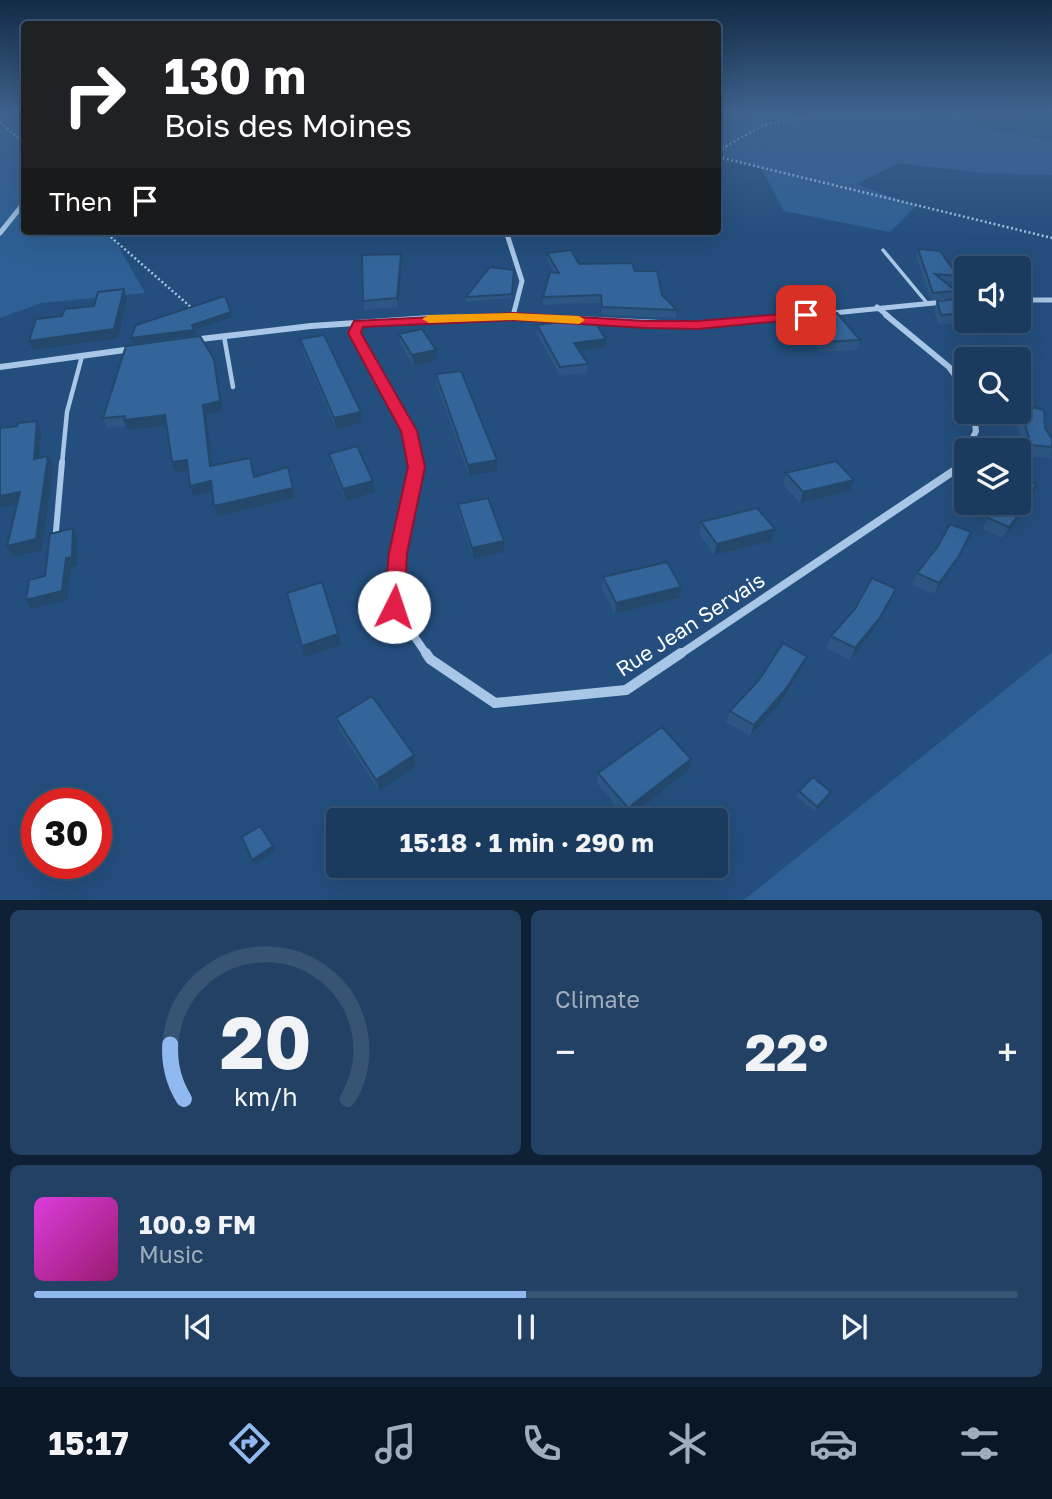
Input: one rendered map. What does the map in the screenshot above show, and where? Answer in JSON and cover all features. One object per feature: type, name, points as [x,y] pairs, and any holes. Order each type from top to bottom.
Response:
[{"type":"street","points":[[0,233],[21,207]]},
{"type":"street","points":[[507,235],[522,281],[513,317]]},
{"type":"street","points":[[1031,300],[1052,300]]},
{"type":"street","points":[[185,341],[358,323],[513,317],[646,325],[736,324],[877,307],[953,302]]},
{"type":"street","points":[[877,307],[954,375]]},
{"type":"street","name":"Rue Jean Servais","points":[[358,323],[354,333],[409,431],[416,467],[398,553],[394,607],[430,659],[495,703],[626,690],[954,471]]},
{"type":"street","points":[[0,367],[147,347]]},
{"type":"lane","points":[[883,250],[927,303]]},
{"type":"lane","points":[[224,336],[233,387]]},
{"type":"lane","points":[[56,531],[68,412],[82,356]]},
{"type":"path","points":[[721,158],[1052,238]]},
{"type":"path","points":[[109,235],[201,316]]},
{"type":"shaded area","points":[[0,155],[21,155],[21,235],[112,235],[145,293],[41,303],[0,318]]},
{"type":"shaded area","points":[[721,155],[1052,155],[1052,175],[982,173],[899,163],[857,184],[916,206],[890,232],[784,211],[761,168]]},
{"type":"shaded area","points":[[1052,652],[1052,900],[744,900]]},
{"type":"building","points":[[918,249],[940,251],[954,270],[954,276],[935,274],[954,291],[933,293]]},
{"type":"building","points":[[571,250],[579,264],[632,263],[635,271],[657,271],[662,295],[677,310],[602,307],[601,295],[543,297],[550,272],[559,273],[547,253]]},
{"type":"building","points":[[401,254],[397,298],[363,301],[362,255]]},
{"type":"building","points":[[490,267],[514,270],[512,294],[466,297]]},
{"type":"building","points":[[124,289],[114,329],[29,341],[36,319],[62,316],[65,309],[94,306],[98,292]]},
{"type":"building","points":[[225,296],[231,312],[192,325],[194,330],[131,338],[136,325]]},
{"type":"building","points":[[954,299],[954,314],[941,315],[937,301]]},
{"type":"building","points":[[837,313],[860,340],[822,342],[801,316]]},
{"type":"building","points":[[592,318],[606,339],[574,343],[588,364],[560,367],[537,325]]},
{"type":"building","points":[[422,329],[436,350],[412,355],[399,334]]},
{"type":"building","points":[[324,335],[361,412],[334,418],[300,339]]},
{"type":"building","points":[[200,336],[214,359],[220,401],[203,405],[210,466],[250,458],[254,477],[288,467],[293,488],[214,506],[211,481],[190,486],[187,460],[172,462],[165,415],[124,420],[125,416],[103,418],[126,346]]},
{"type":"building","points":[[461,371],[497,460],[468,465],[436,374]]},
{"type":"building","points":[[1031,407],[1044,410],[1045,428],[1052,439],[1052,447],[1031,445],[1025,424],[1031,424]]},
{"type":"building","points":[[37,421],[34,459],[48,456],[36,539],[7,546],[20,492],[0,496],[0,428]]},
{"type":"building","points":[[357,446],[373,481],[343,489],[329,454]]},
{"type":"building","points":[[836,461],[854,480],[803,492],[786,473]]},
{"type":"building","points":[[1031,482],[1036,484],[1031,495]]},
{"type":"building","points":[[488,498],[504,541],[472,548],[458,504]]},
{"type":"building","points":[[757,508],[775,529],[717,544],[701,522]]},
{"type":"building","points":[[990,515],[1018,515],[1009,527],[988,518]]},
{"type":"building","points":[[950,524],[971,532],[959,556],[939,583],[917,573],[938,546]]},
{"type":"building","points":[[73,528],[72,557],[66,558],[62,591],[26,600],[29,580],[45,576],[50,534]]},
{"type":"building","points":[[667,562],[681,587],[616,603],[603,577]]},
{"type":"building","points":[[872,578],[896,589],[879,619],[855,648],[831,636],[855,609]]},
{"type":"building","points":[[322,582],[338,634],[302,646],[287,593]]},
{"type":"building","points":[[783,643],[807,656],[785,690],[754,725],[730,711],[759,680]]},
{"type":"building","points":[[372,696],[414,755],[376,780],[336,718]]},
{"type":"building","points":[[662,727],[691,759],[628,808],[598,773]]},
{"type":"building","points":[[813,777],[831,792],[817,807],[799,791]]},
{"type":"building","points":[[260,826],[273,846],[252,860],[242,837]]},
{"type":"slow traffic","points":[[429,319],[513,317],[579,320]]},
{"type":"route","points":[[394,607],[398,553],[416,467],[409,431],[354,333],[358,323],[513,317],[646,325],[698,325],[736,324],[806,315]]}]
